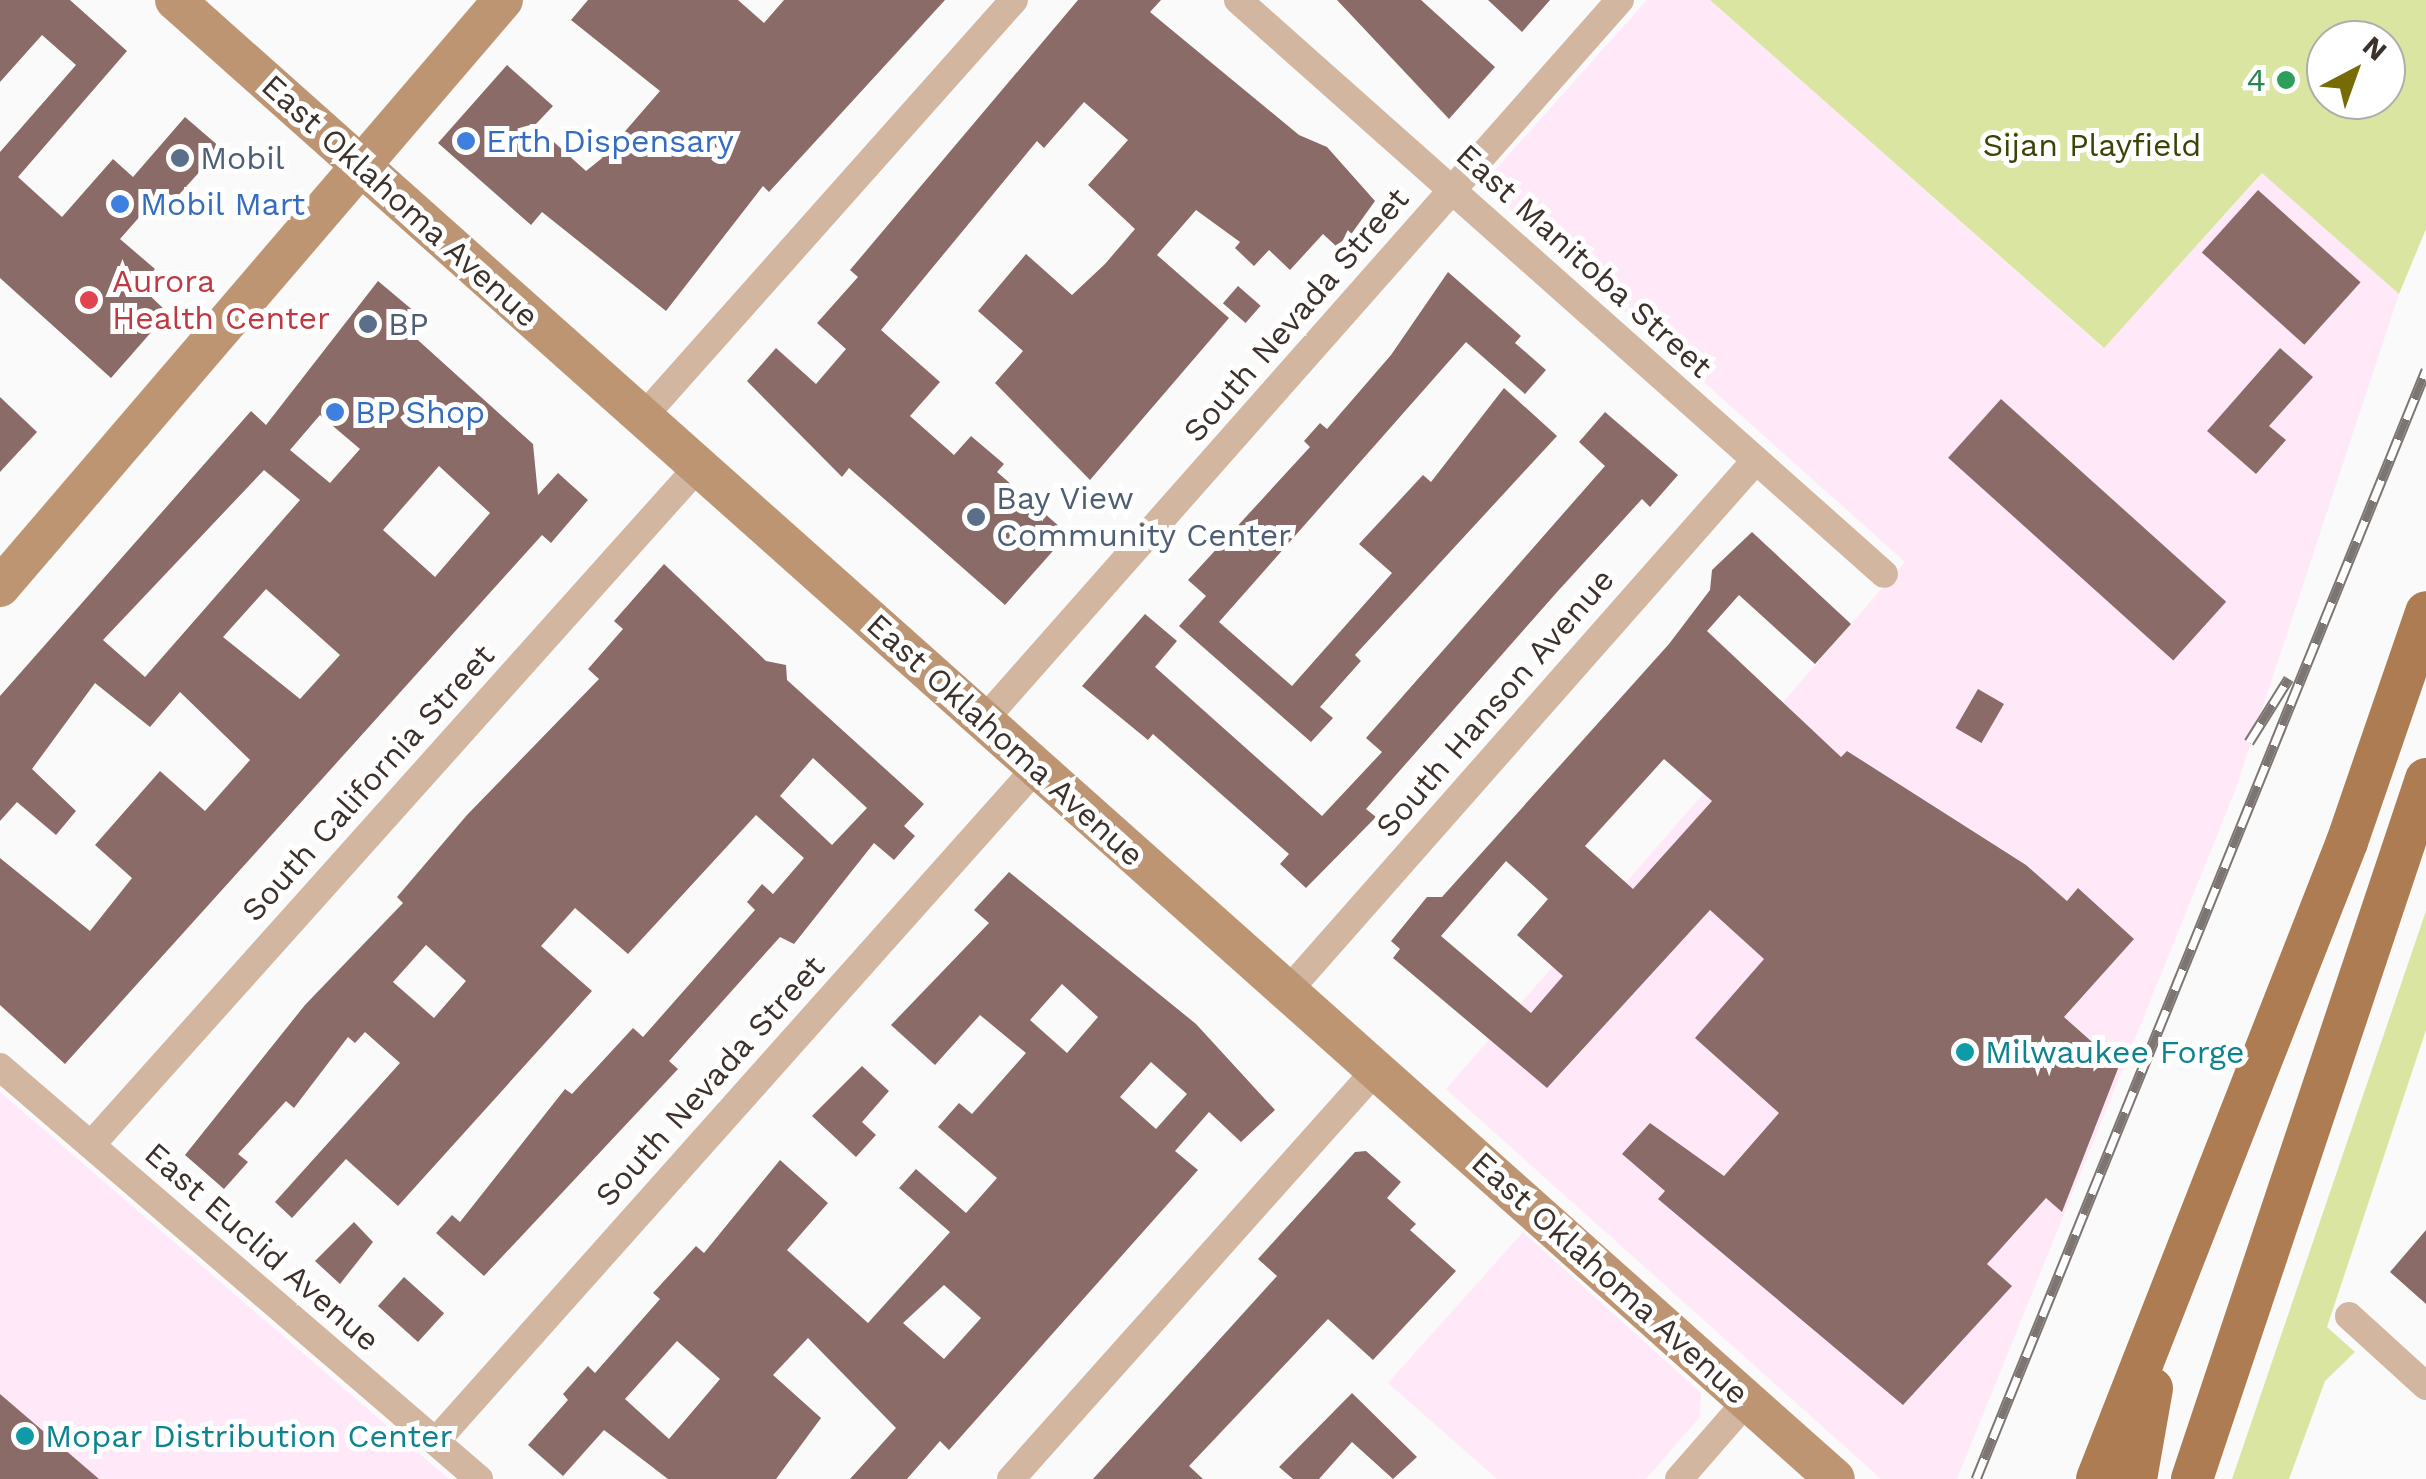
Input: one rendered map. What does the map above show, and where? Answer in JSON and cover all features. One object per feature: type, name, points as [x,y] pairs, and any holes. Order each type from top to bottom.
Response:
[{"type":"main road","name":"East Oklahoma Avenue","points":[[175,0],[1834,1479]]},
{"type":"main road","points":[[0,587],[503,0]]},
{"type":"main road","points":[[2097,1479],[2160,1328],[2426,612]]},
{"type":"main road","points":[[2192,1479],[2426,779]]},
{"type":"main road","points":[[2220,1479],[2251,1306]]},
{"type":"main road","points":[[2136,1479],[2160,1328]]},
{"type":"street","points":[[643,418],[1014,0]]},
{"type":"street","name":"East Manitoba Street","points":[[1238,0],[1884,574]]},
{"type":"street","name":"South Nevada Street","points":[[983,720],[1620,0]]},
{"type":"street","name":"South Hanson Avenue","points":[[1288,992],[1756,460]]},
{"type":"street","name":"South California Street","points":[[90,1145],[698,466]]},
{"type":"street","name":"South Nevada Street","points":[[436,1442],[1036,768]]},
{"type":"street","name":"East Euclid Avenue","points":[[0,1067],[479,1479]]},
{"type":"street","points":[[1011,1479],[1376,1070]]},
{"type":"street","points":[[2349,1316],[2426,1386]]},
{"type":"street","points":[[1678,1479],[1748,1401]]},
{"type":"shaded area","points":[[1647,0],[1710,0],[2103,348],[2263,173],[2399,294],[2235,791],[1957,1479],[1881,1479],[1446,1089],[1905,562],[1490,191],[1493,172]]},
{"type":"shaded area","points":[[0,1092],[449,1479],[0,1479]]},
{"type":"shaded area","points":[[1523,1232],[1701,1393],[1700,1417],[1646,1479],[1497,1479],[1388,1383]]},
{"type":"green space","name":"Sijan Playfield","points":[[1710,0],[2426,0],[2426,229],[2399,294],[2262,173],[2104,348]]},
{"type":"green space","points":[[2426,911],[2426,1030],[2327,1327],[2355,1352],[2325,1381],[2289,1479],[2232,1479]]},
{"type":"building","points":[[0,0],[70,0],[127,51],[18,177],[62,217],[113,159],[133,177],[185,117],[221,148],[175,199],[164,189],[120,239],[155,269],[140,286],[168,313],[111,378],[0,278],[0,152],[76,65],[42,35],[0,82]]},
{"type":"building","points":[[588,0],[738,0],[764,23],[784,0],[945,0],[769,192],[763,186],[666,311],[542,212],[531,225],[438,143],[507,65],[553,106],[535,125],[586,171],[601,159],[660,91],[571,20]]},
{"type":"building","points":[[1078,0],[1161,0],[1150,12],[1299,135],[1327,147],[1375,201],[1352,233],[1336,246],[1323,234],[1290,270],[1269,250],[1254,266],[1235,248],[1240,242],[1196,210],[1157,255],[1229,318],[1090,480],[995,383],[1023,351],[978,311],[1026,254],[1072,295],[1105,264],[1135,229],[1088,185],[1128,140],[1084,102],[1044,148],[1037,141],[881,330],[940,382],[910,416],[954,455],[971,436],[1004,464],[997,472],[1068,534],[1005,605],[849,468],[842,477],[747,381],[776,348],[816,384],[846,349],[817,323],[858,277],[850,270]]},
{"type":"building","points":[[1337,0],[1421,0],[1495,67],[1449,119]]},
{"type":"building","points":[[1488,0],[1550,0],[1522,32]]},
{"type":"building","points":[[2258,190],[2361,282],[2304,345],[2202,252]]},
{"type":"building","points":[[1448,272],[1521,336],[1515,343],[1546,370],[1525,394],[1466,342],[1219,622],[1292,686],[1392,573],[1359,544],[1423,475],[1431,482],[1504,388],[1557,436],[1355,655],[1361,661],[1320,707],[1333,718],[1311,742],[1179,626],[1206,596],[1188,580],[1310,447],[1304,441],[1320,423],[1327,429],[1391,355]]},
{"type":"building","points":[[378,281],[422,318],[409,332],[533,444],[538,495],[558,473],[588,500],[551,543],[542,535],[65,1064],[0,1005],[0,858],[90,931],[132,878],[95,845],[160,771],[205,811],[250,760],[180,692],[150,727],[95,683],[32,769],[76,811],[56,835],[17,802],[0,821],[0,696],[251,411],[266,425]],"holes":[[[320,415],[360,449],[330,483],[290,450]],[[439,466],[490,513],[435,577],[383,530]],[[264,470],[300,500],[145,677],[103,640]],[[266,589],[340,655],[300,699],[223,637]]]},
{"type":"building","points":[[1238,286],[1261,306],[1246,323],[1223,303]]},
{"type":"building","points":[[2280,348],[2313,377],[2269,426],[2286,440],[2256,474],[2207,431]]},
{"type":"building","points":[[0,397],[37,432],[0,472]]},
{"type":"building","points":[[2001,399],[2226,602],[2173,660],[1948,458]]},
{"type":"building","points":[[1605,412],[1678,475],[1650,507],[1642,499],[1558,591],[1366,809],[1376,817],[1306,888],[1280,864],[1289,854],[1153,734],[1148,740],[1082,686],[1145,614],[1177,641],[1155,667],[1322,816],[1382,752],[1366,738],[1605,466],[1579,442]]},
{"type":"building","name":"Milwaukee Forge","points":[[1752,532],[1851,624],[1815,664],[1739,595],[1707,631],[1841,757],[1847,751],[2026,865],[2067,901],[2078,888],[2134,939],[2064,1017],[2119,1066],[2062,1212],[2046,1198],[1987,1264],[2012,1286],[1903,1405],[1658,1199],[1665,1191],[1622,1154],[1650,1123],[1724,1176],[1779,1113],[1695,1038],[1764,959],[1710,910],[1547,1088],[1393,958],[1400,949],[1391,941],[1427,897],[1442,897],[1669,644],[1710,590],[1712,570]],"holes":[[[1664,759],[1712,801],[1633,889],[1585,846]],[[1506,861],[1548,899],[1517,935],[1563,976],[1531,1013],[1441,936]]]},
{"type":"building","points":[[664,564],[766,661],[786,665],[787,680],[924,804],[904,826],[915,836],[894,860],[874,843],[794,944],[780,937],[669,1061],[678,1069],[484,1276],[436,1233],[452,1215],[460,1222],[565,1089],[572,1094],[633,1028],[643,1037],[755,910],[747,902],[762,884],[773,894],[804,858],[756,815],[628,954],[575,908],[541,946],[592,991],[398,1206],[346,1159],[292,1218],[275,1202],[400,1063],[365,1032],[355,1043],[348,1037],[294,1108],[286,1101],[238,1154],[248,1162],[224,1189],[185,1155],[305,1005],[403,903],[397,897],[467,815],[599,679],[588,669],[623,629],[614,621]],"holes":[[[813,758],[867,808],[832,845],[780,796]],[[426,945],[466,981],[434,1018],[393,982]]]},
{"type":"building","points":[[1978,689],[2004,704],[1981,743],[1956,728]]},
{"type":"building","points":[[1009,872],[1196,1024],[1275,1110],[1241,1142],[1209,1112],[1175,1151],[1198,1170],[949,1450],[940,1441],[907,1479],[850,1479],[896,1428],[808,1338],[773,1375],[821,1418],[776,1479],[668,1479],[604,1430],[563,1476],[528,1445],[568,1400],[563,1394],[588,1366],[595,1373],[660,1299],[653,1293],[696,1246],[704,1253],[780,1160],[828,1203],[787,1250],[868,1323],[950,1232],[899,1188],[916,1169],[966,1213],[997,1178],[938,1127],[959,1103],[972,1114],[1026,1053],[980,1015],[935,1065],[891,1025],[989,923],[974,910]],"holes":[[[1062,984],[1098,1017],[1067,1053],[1030,1020]],[[1151,1062],[1187,1094],[1156,1129],[1120,1097]],[[944,1285],[981,1318],[944,1359],[903,1323]],[[677,1341],[720,1379],[669,1439],[625,1399]]]},
{"type":"building","points":[[862,1066],[889,1091],[862,1122],[876,1135],[856,1157],[812,1116]]},
{"type":"building","points":[[1366,1151],[1401,1182],[1387,1198],[1416,1224],[1410,1230],[1456,1271],[1373,1360],[1328,1319],[1189,1466],[1203,1479],[1093,1479],[1277,1276],[1258,1259],[1355,1152]]},
{"type":"building","points":[[354,1222],[373,1242],[340,1284],[315,1261]]},
{"type":"building","points":[[2426,1230],[2426,1304],[2390,1272]]},
{"type":"building","points":[[404,1277],[444,1313],[418,1342],[378,1306]]},
{"type":"building","points":[[1352,1393],[1417,1457],[1393,1479],[1352,1442],[1319,1479],[1293,1479],[1279,1467]]},
{"type":"building","name":"Mopar Distribution Center","points":[[0,1394],[99,1479],[0,1479]]},
{"type":"railway","points":[[1976,1479],[2426,370]]},
{"type":"railway","points":[[2249,742],[2289,678]]},
{"type":"place","name":"4","points":[[2286,80]]},
{"type":"place","name":"Erth Dispensary","points":[[466,141]]},
{"type":"place","name":"Mobil","points":[[180,158]]},
{"type":"place","name":"Mobil Mart","points":[[120,204]]},
{"type":"place","name":"Aurora Health Center","points":[[89,300]]},
{"type":"place","name":"BP","points":[[368,324]]},
{"type":"place","name":"BP Shop","points":[[335,412]]},
{"type":"place","name":"Bay View Community Center","points":[[976,517]]},
{"type":"place","name":"Milwaukee Forge","points":[[1965,1052]]},
{"type":"place","name":"Mopar Distribution Center","points":[[25,1436]]}]
